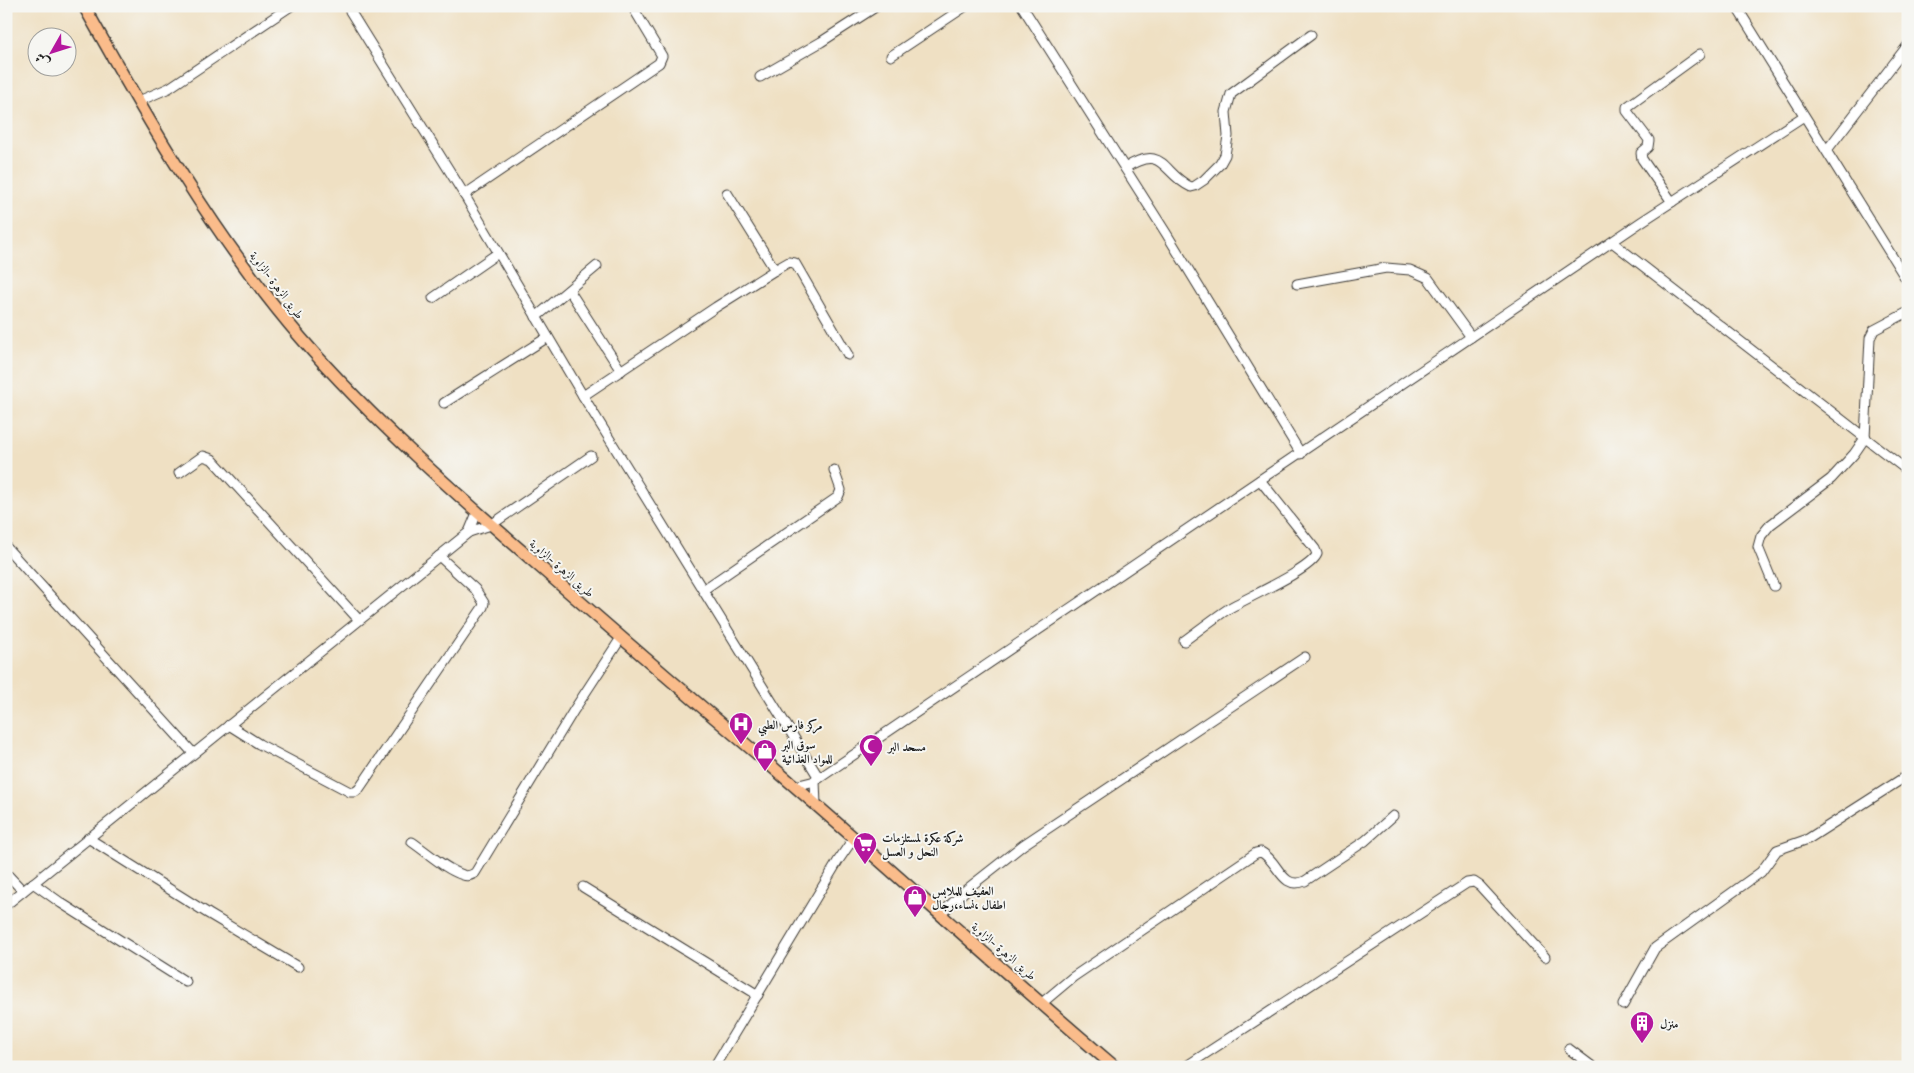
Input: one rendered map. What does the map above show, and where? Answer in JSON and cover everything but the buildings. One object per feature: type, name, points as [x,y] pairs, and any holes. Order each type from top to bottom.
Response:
[{"type":"main road","name":"طريق الزهرة -الزاوية","points":[[84,6],[139,101],[217,226],[298,335],[368,411],[477,513],[795,786],[853,839],[1115,1067]]},
{"type":"street","points":[[139,101],[169,88],[291,6]]},
{"type":"street","points":[[350,6],[350,11],[464,195],[583,396],[817,779],[816,805]]},
{"type":"street","points":[[464,195],[659,62],[662,56],[632,6]]},
{"type":"street","points":[[760,77],[821,42],[877,6]]},
{"type":"street","points":[[891,56],[966,6]]},
{"type":"street","points":[[1022,6],[1125,168],[1301,454]]},
{"type":"street","points":[[1736,6],[1908,282]]},
{"type":"street","points":[[1744,6],[1744,20]]},
{"type":"street","points":[[1125,168],[1135,162],[1154,159],[1167,166],[1191,187],[1198,184],[1220,164],[1225,155],[1228,136],[1226,112],[1231,94],[1311,35]]},
{"type":"street","points":[[1827,150],[1908,45]]},
{"type":"street","points":[[1672,202],[1642,159],[1641,153],[1648,147],[1649,140],[1627,108],[1700,54]]},
{"type":"street","points":[[795,786],[817,779],[1301,454],[1612,242],[1804,116]]},
{"type":"street","points":[[727,193],[775,270]]},
{"type":"street","points":[[1612,242],[1908,471]]},
{"type":"street","points":[[433,298],[498,253]]},
{"type":"street","points":[[583,396],[716,307],[789,262],[795,263],[848,355]]},
{"type":"street","points":[[536,317],[598,266]]},
{"type":"street","points":[[1297,284],[1386,268],[1410,270],[1428,278],[1472,337]]},
{"type":"street","points":[[569,290],[621,371]]},
{"type":"street","points":[[1774,586],[1758,547],[1761,536],[1770,525],[1831,479],[1854,454],[1865,438],[1870,338],[1874,330],[1908,312]]},
{"type":"street","points":[[444,403],[548,337]]},
{"type":"street","points":[[179,473],[203,456],[212,459],[359,620]]},
{"type":"street","points":[[6,905],[469,532],[491,524],[591,456]]},
{"type":"street","points":[[703,590],[838,497],[841,490],[834,470]]},
{"type":"street","points":[[1184,641],[1229,609],[1301,569],[1315,559],[1314,549],[1260,480]]},
{"type":"street","points":[[469,532],[477,513]]},
{"type":"street","points":[[6,547],[193,753]]},
{"type":"street","points":[[229,725],[259,744],[350,792],[359,790],[484,603],[476,589],[439,556]]},
{"type":"street","points":[[412,842],[464,876],[475,873],[574,710],[621,638]]},
{"type":"street","points":[[941,914],[1023,844],[1305,657]]},
{"type":"street","points":[[1624,1005],[1655,948],[1761,872],[1777,850],[1808,839],[1908,775]]},
{"type":"street","points":[[1042,1003],[1073,977],[1256,853],[1266,854],[1286,879],[1291,884],[1297,885],[1365,841],[1393,816]]},
{"type":"street","points":[[88,838],[298,967]]},
{"type":"street","points":[[714,1067],[853,839]]},
{"type":"street","points":[[6,873],[23,891]]},
{"type":"street","points":[[1185,1067],[1467,882],[1474,882],[1480,886],[1545,957]]},
{"type":"street","points":[[33,883],[61,903],[186,982]]},
{"type":"street","points":[[583,887],[758,995]]},
{"type":"street","points":[[1569,1048],[1592,1067]]},
{"type":"place","name":"مركز فارس الطبي","points":[[741,745]]},
{"type":"place","name":"مسحد البر","points":[[871,767]]},
{"type":"place","name":"سوق البر للمواد الغذائية","points":[[765,772]]},
{"type":"place","name":"شركة عكرة لمستلزمات النحل و العسل","points":[[865,865]]},
{"type":"place","name":"العفيف للملابس اطفال ،نساء،رجال","points":[[915,918]]},
{"type":"place","name":"منزل","points":[[1642,1044]]}]
